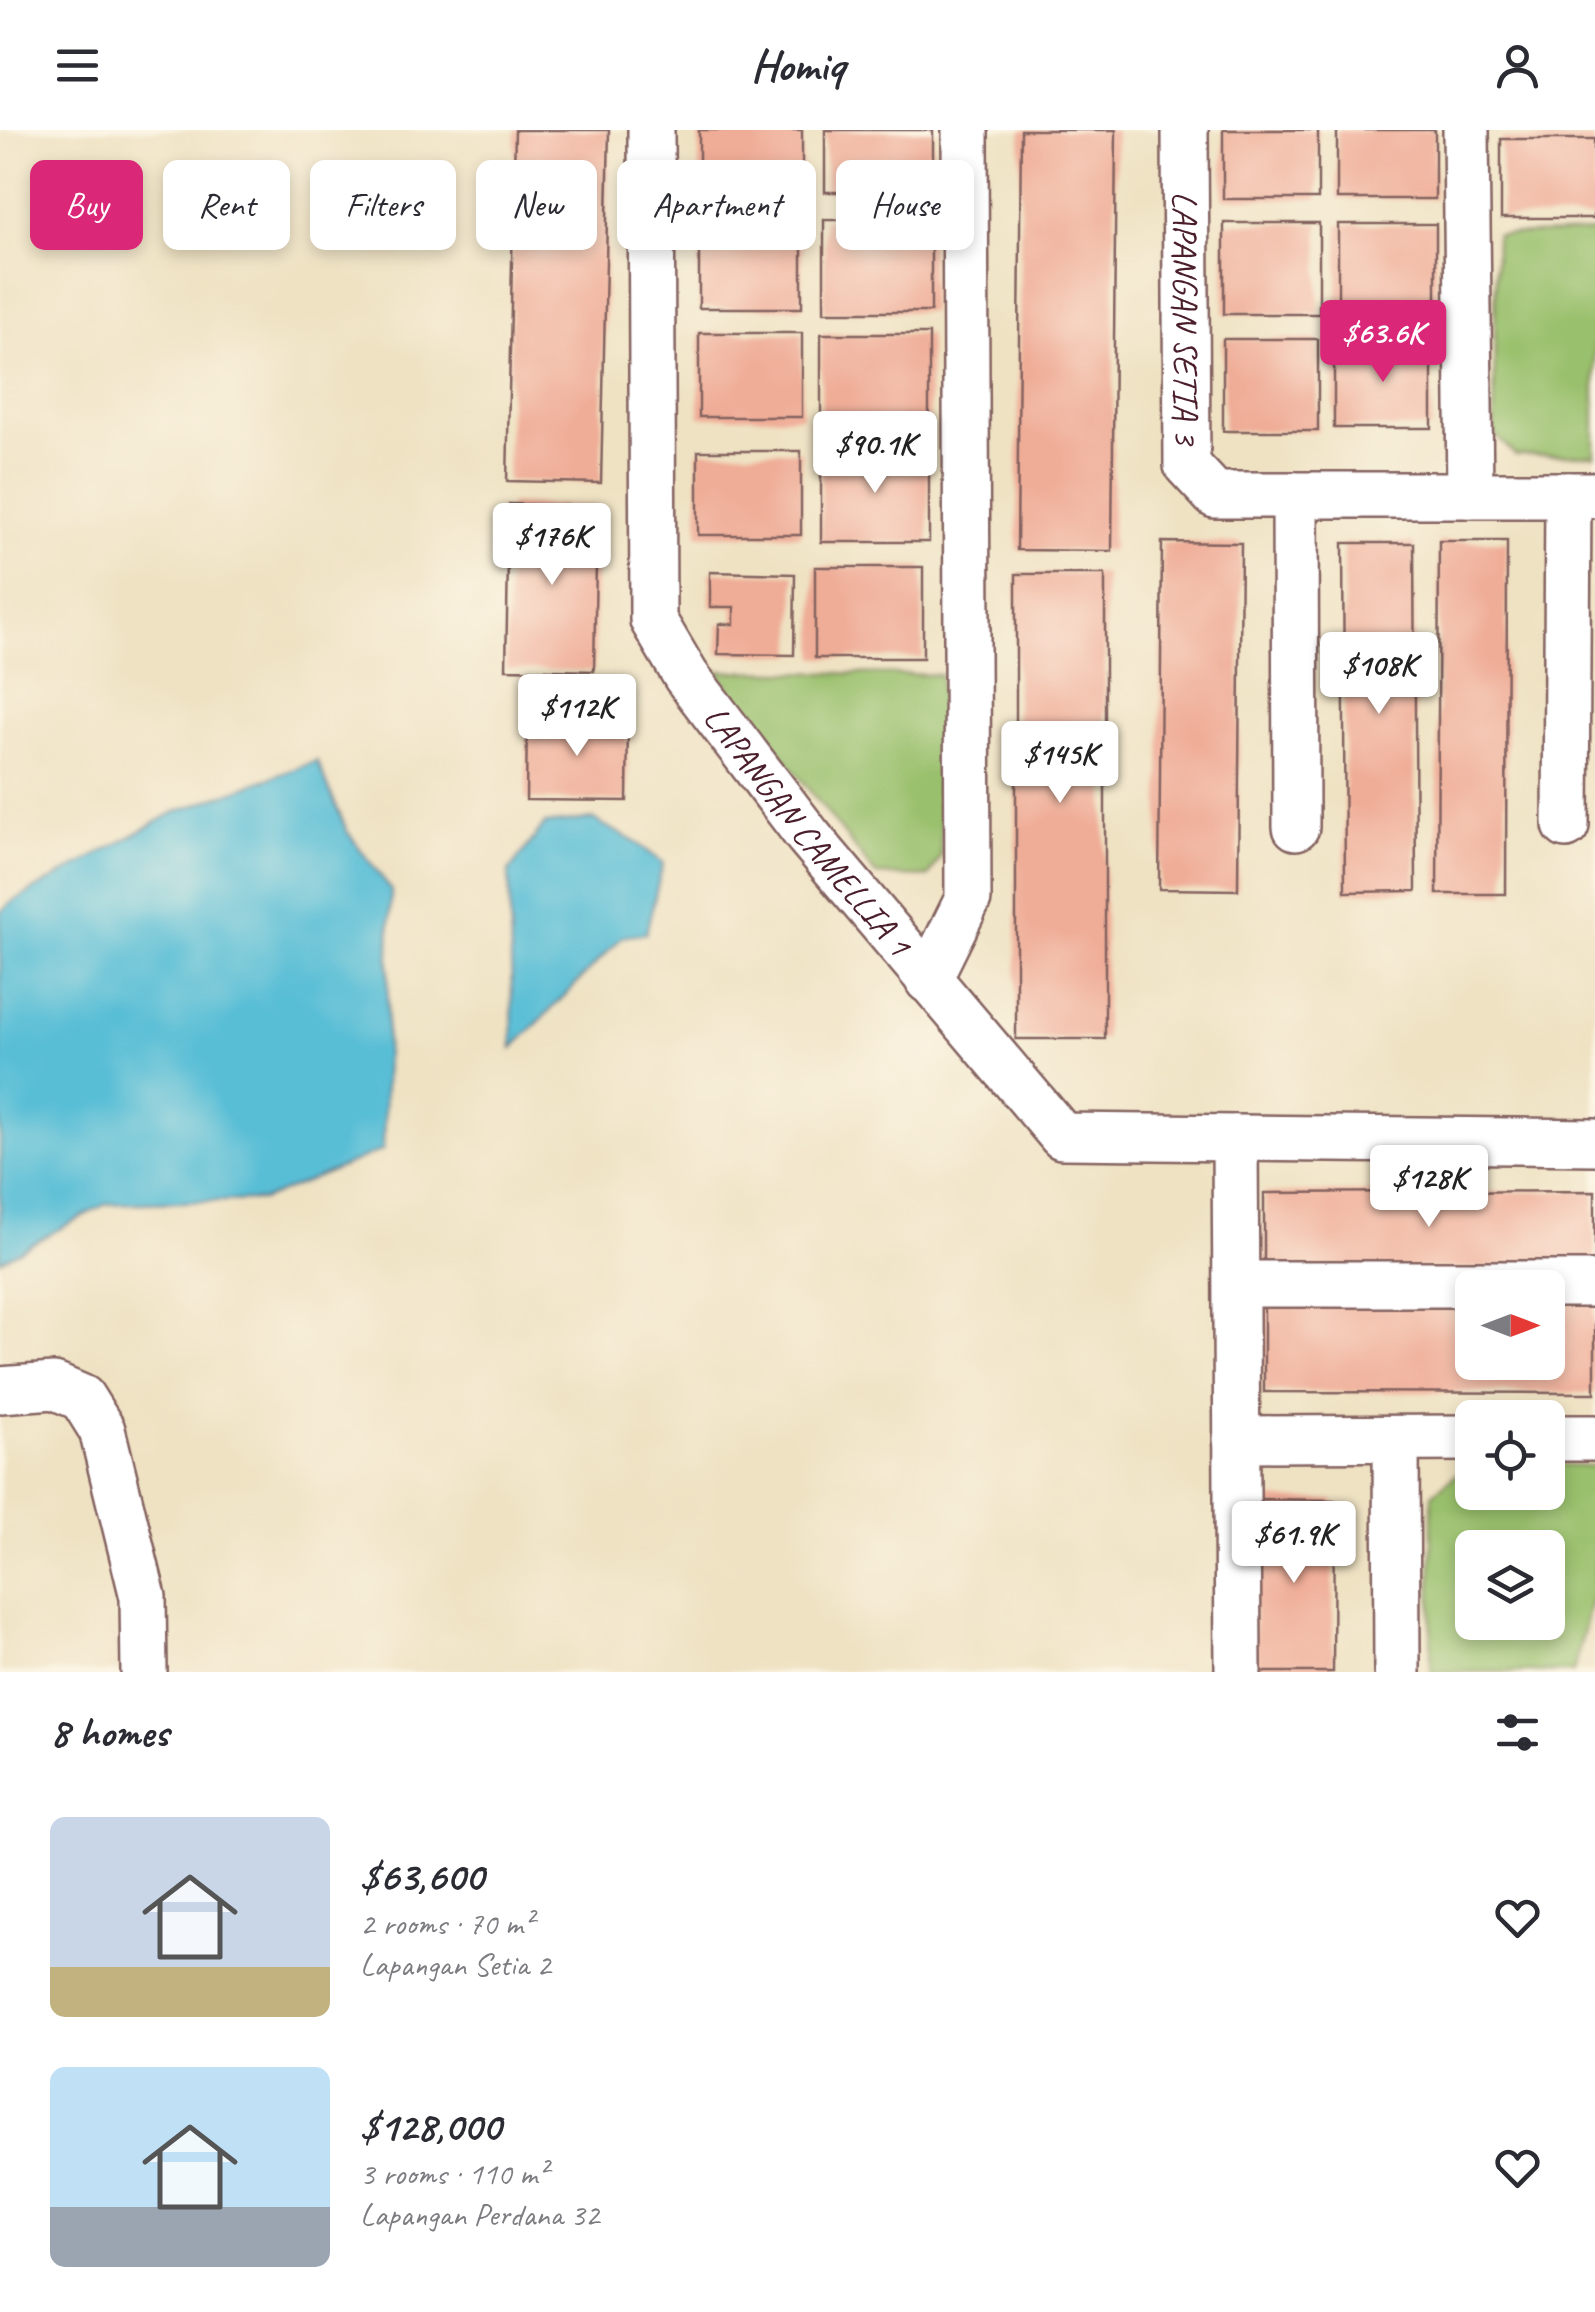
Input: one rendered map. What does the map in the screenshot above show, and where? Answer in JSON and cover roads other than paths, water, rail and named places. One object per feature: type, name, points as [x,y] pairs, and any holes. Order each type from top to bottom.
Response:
[{"type":"street","name":"LAPANGAN CAMELLIA 1","points":[[651,130],[653,620],[686,676],[808,836],[1062,1136],[1595,1142]]},
{"type":"street","points":[[928,980],[968,899],[966,130]]},
{"type":"street","name":"LAPANGAN SETIA 3","points":[[1185,130],[1187,465],[1215,495],[1295,495]]},
{"type":"street","points":[[1466,130],[1470,495]]},
{"type":"street","points":[[1296,827],[1295,495],[1581,495],[1566,825]]},
{"type":"street","points":[[1235,1138],[1238,1672]]},
{"type":"street","points":[[1237,1284],[1595,1284]]},
{"type":"street","points":[[0,1390],[54,1386],[82,1398],[102,1430],[143,1598],[144,1672]]},
{"type":"street","points":[[1236,1439],[1455,1438]]},
{"type":"street","points":[[1565,1438],[1595,1438]]},
{"type":"street","points":[[1396,1439],[1397,1672]]},
{"type":"water","points":[[317,761],[347,831],[391,890],[383,1150],[262,1200],[106,1204],[0,1261],[0,912],[173,813]]},
{"type":"water","points":[[593,819],[637,843],[663,863],[646,933],[622,937],[513,1048],[509,871],[545,824]]}]
